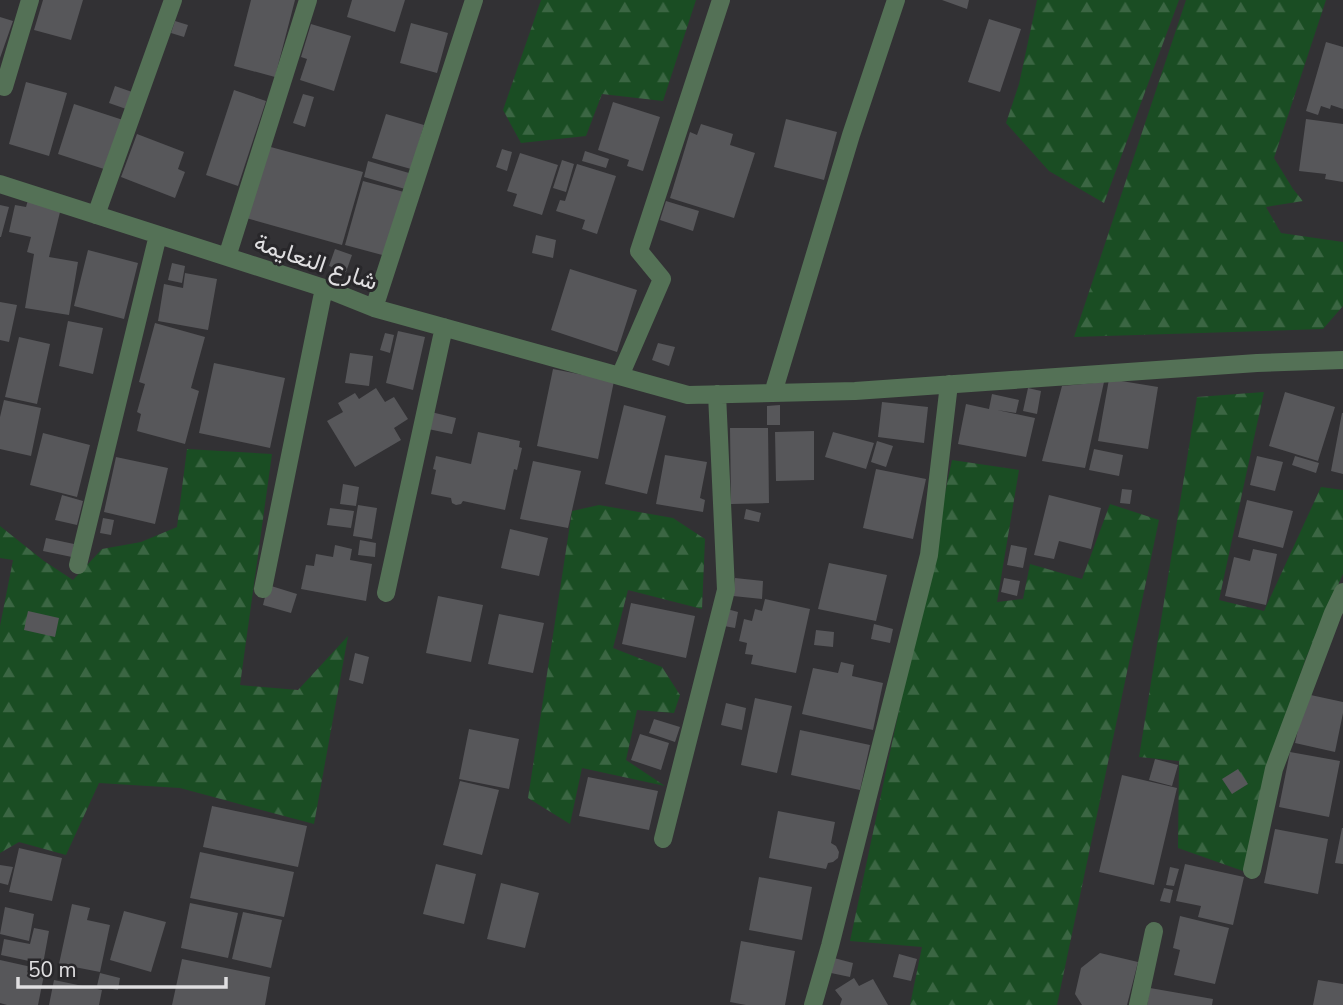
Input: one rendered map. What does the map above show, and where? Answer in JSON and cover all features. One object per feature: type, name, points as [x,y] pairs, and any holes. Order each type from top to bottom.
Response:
[{"type":"street","points":[[4,88],[30,0]]},
{"type":"street","points":[[96,215],[173,0]]},
{"type":"street","points":[[227,257],[308,0]]},
{"type":"street","points":[[374,308],[474,0]]},
{"type":"street","points":[[620,376],[662,279],[639,251],[721,0]]},
{"type":"street","points":[[773,393],[851,135],[896,0]]},
{"type":"street","name":"شارع النعايمة","points":[[0,184],[324,289],[374,308],[688,395],[855,391],[1257,363],[1343,360]]},
{"type":"street","points":[[78,565],[158,234]]},
{"type":"street","points":[[263,589],[324,289]]},
{"type":"street","points":[[386,593],[444,327]]},
{"type":"street","points":[[813,1005],[929,555],[949,384]]},
{"type":"street","points":[[663,839],[726,590],[717,394]]},
{"type":"street","points":[[1252,870],[1274,769],[1343,592]]},
{"type":"street","points":[[1138,1005],[1154,931]]},
{"type":"green space","points":[[541,0],[696,0],[663,101],[602,94],[586,136],[521,143],[503,110]]},
{"type":"green space","points":[[1037,0],[1179,0],[1104,203],[1049,171],[1006,123],[1019,84]]},
{"type":"green space","points":[[1186,0],[1326,0],[1274,158],[1303,201],[1266,207],[1281,233],[1343,242],[1343,306],[1323,329],[1074,337]]},
{"type":"green space","points":[[1264,392],[1219,600],[1264,611],[1321,487],[1343,490],[1343,574],[1306,658],[1267,772],[1243,871],[1178,848],[1179,761],[1139,757],[1197,397]]},
{"type":"green space","points":[[187,449],[272,454],[240,685],[298,690],[348,636],[314,824],[180,788],[99,783],[66,855],[19,842],[0,853],[0,626],[13,560],[0,558],[0,526],[73,580],[102,549],[141,542],[177,527]]},
{"type":"green space","points":[[952,460],[1019,470],[997,602],[1023,599],[1030,564],[1082,579],[1110,504],[1159,520],[1057,1005],[910,1005],[922,947],[850,941]]},
{"type":"green space","points":[[599,505],[673,518],[705,539],[702,609],[628,590],[613,648],[662,667],[680,695],[674,713],[637,710],[626,760],[665,786],[582,768],[570,824],[528,798],[572,511]]},
{"type":"building","points":[[43,0],[83,0],[71,40],[34,30]]},
{"type":"building","points":[[251,0],[295,0],[275,77],[234,66]]},
{"type":"building","points":[[352,0],[405,0],[395,32],[347,17]]},
{"type":"building","points":[[942,0],[969,0],[967,9]]},
{"type":"building","points":[[0,17],[13,21],[0,58]]},
{"type":"building","points":[[989,19],[1021,29],[1000,92],[968,82]]},
{"type":"building","points":[[175,21],[188,25],[184,37],[171,33]]},
{"type":"building","points":[[411,23],[448,33],[437,73],[400,63]]},
{"type":"building","points":[[311,24],[351,36],[334,91],[300,80],[307,59],[301,57]]},
{"type":"building","points":[[1326,42],[1343,47],[1343,109],[1331,105],[1330,109],[1321,106],[1318,115],[1306,111]]},
{"type":"building","points":[[26,82],[67,93],[49,156],[9,144]]},
{"type":"building","points":[[115,86],[135,93],[129,110],[109,103]]},
{"type":"building","points":[[234,90],[266,101],[238,186],[206,175]]},
{"type":"building","points":[[303,94],[314,97],[305,127],[293,123]]},
{"type":"building","points":[[613,102],[660,117],[643,171],[627,166],[629,160],[598,150]]},
{"type":"building","points":[[74,104],[123,120],[107,170],[58,154]]},
{"type":"building","points":[[386,114],[424,125],[411,169],[372,158]]},
{"type":"building","points":[[786,119],[837,132],[824,180],[774,167]]},
{"type":"building","points":[[1306,119],[1343,124],[1343,182],[1325,179],[1326,174],[1299,171]]},
{"type":"building","points":[[701,124],[733,134],[730,145],[755,153],[734,218],[670,198],[690,132],[697,135]]},
{"type":"building","points":[[137,134],[184,152],[178,169],[185,172],[175,198],[121,177]]},
{"type":"building","points":[[267,146],[363,172],[342,245],[246,218]]},
{"type":"building","points":[[502,149],[512,152],[507,171],[496,167]]},
{"type":"building","points":[[585,151],[609,159],[606,168],[582,161]]},
{"type":"building","points":[[520,153],[558,165],[542,215],[513,206],[517,194],[507,191]]},
{"type":"building","points":[[562,160],[574,164],[566,192],[553,188]]},
{"type":"building","points":[[368,161],[409,173],[405,189],[364,177]]},
{"type":"building","points":[[577,164],[616,176],[597,234],[582,229],[585,220],[556,211],[560,200],[565,201]]},
{"type":"building","points":[[363,181],[404,192],[386,256],[345,245]]},
{"type":"building","points":[[28,200],[61,208],[49,257],[78,262],[69,315],[25,308],[34,254],[27,252],[31,237],[9,232],[15,205],[26,207]]},
{"type":"building","points":[[666,201],[699,211],[693,231],[660,220]]},
{"type":"building","points":[[0,205],[9,207],[1,237],[0,237]]},
{"type":"building","points":[[536,235],[556,240],[553,258],[532,253]]},
{"type":"building","points":[[335,249],[352,255],[346,272],[329,266]]},
{"type":"building","points":[[88,250],[138,263],[124,319],[74,306]]},
{"type":"building","points":[[172,263],[185,266],[182,283],[168,280]]},
{"type":"building","points":[[570,269],[637,290],[617,352],[551,330]]},
{"type":"building","points":[[185,273],[217,279],[208,330],[158,321],[164,284],[183,288]]},
{"type":"building","points":[[0,302],[17,305],[9,342],[0,340]]},
{"type":"building","points":[[68,321],[103,328],[93,374],[59,366]]},
{"type":"building","points":[[155,323],[205,337],[191,388],[199,391],[185,444],[137,431],[141,414],[137,412],[145,384],[139,382]]},
{"type":"building","points":[[398,331],[425,337],[413,390],[386,383]]},
{"type":"building","points":[[385,333],[394,335],[390,353],[380,350]]},
{"type":"building","points":[[19,337],[50,344],[37,404],[5,397]]},
{"type":"building","points":[[658,343],[675,347],[669,366],[652,360]]},
{"type":"building","points":[[350,353],[373,356],[369,386],[345,383]]},
{"type":"building","points":[[214,363],[285,378],[270,448],[199,433]]},
{"type":"building","points":[[553,369],[614,381],[598,459],[537,446]]},
{"type":"building","points":[[1109,379],[1158,387],[1148,449],[1098,441]]},
{"type":"building","points":[[1104,382],[1085,468],[1042,461],[1062,386]]},
{"type":"building","points":[[376,388],[385,402],[394,397],[408,419],[394,428],[401,440],[355,467],[327,421],[343,412],[338,403],[355,393],[359,399]]},
{"type":"building","points":[[1028,388],[1041,391],[1037,414],[1023,411]]},
{"type":"building","points":[[1285,392],[1335,407],[1318,461],[1269,446]]},
{"type":"building","points":[[992,394],[1019,400],[1016,413],[997,410],[1035,418],[1026,457],[958,444],[966,404],[989,409]]},
{"type":"building","points":[[4,400],[41,408],[31,456],[0,449],[0,417]]},
{"type":"building","points":[[882,402],[928,407],[924,443],[878,437]]},
{"type":"building","points":[[624,405],[666,416],[647,494],[605,484]]},
{"type":"building","points":[[780,405],[780,425],[767,425],[767,406]]},
{"type":"building","points":[[431,412],[456,418],[452,434],[428,429]]},
{"type":"building","points":[[1343,413],[1343,474],[1331,471]]},
{"type":"building","points":[[730,428],[768,428],[769,503],[731,504]]},
{"type":"building","points":[[814,431],[814,480],[776,481],[775,432]]},
{"type":"building","points":[[478,432],[520,441],[519,447],[522,448],[517,470],[514,469],[505,510],[463,501],[456,505],[451,498],[431,494],[436,456],[471,464]]},
{"type":"building","points":[[833,432],[874,443],[866,469],[825,457]]},
{"type":"building","points":[[43,433],[90,445],[77,497],[30,485]]},
{"type":"building","points":[[877,441],[893,446],[886,467],[871,462]]},
{"type":"building","points":[[1094,449],[1123,455],[1119,476],[1089,470]]},
{"type":"building","points":[[665,455],[707,462],[700,498],[705,500],[703,512],[656,504]]},
{"type":"building","points":[[1257,456],[1283,462],[1275,491],[1250,485]]},
{"type":"building","points":[[1295,456],[1319,463],[1316,473],[1292,465]]},
{"type":"building","points":[[116,457],[168,468],[155,524],[104,512]]},
{"type":"building","points":[[533,461],[581,471],[568,528],[520,519]]},
{"type":"building","points":[[876,469],[926,479],[913,539],[863,528]]},
{"type":"building","points":[[343,484],[359,487],[356,506],[340,504]]},
{"type":"building","points":[[1122,489],[1132,490],[1130,504],[1120,503]]},
{"type":"building","points":[[62,495],[83,501],[77,525],[55,520]]},
{"type":"building","points":[[1049,495],[1101,508],[1091,549],[1059,541],[1054,559],[1034,555]]},
{"type":"building","points":[[1247,500],[1293,511],[1283,548],[1238,537]]},
{"type":"building","points":[[358,505],[377,508],[372,539],[353,536]]},
{"type":"building","points":[[330,508],[354,511],[351,528],[327,525]]},
{"type":"building","points":[[746,509],[761,513],[759,522],[744,519]]},
{"type":"building","points":[[103,518],[114,520],[111,535],[100,533]]},
{"type":"building","points":[[510,529],[548,538],[539,576],[501,568]]},
{"type":"building","points":[[46,538],[74,544],[72,557],[43,551]]},
{"type":"building","points":[[360,540],[376,543],[375,557],[358,555]]},
{"type":"building","points":[[335,545],[352,549],[350,560],[372,564],[366,601],[301,589],[306,565],[314,566],[316,554],[333,557]]},
{"type":"building","points":[[1011,545],[1027,548],[1023,568],[1007,565]]},
{"type":"building","points":[[1253,549],[1277,554],[1266,605],[1225,596],[1234,557],[1250,561]]},
{"type":"building","points":[[829,563],[887,575],[876,621],[818,609]]},
{"type":"building","points":[[735,578],[763,581],[762,599],[733,596]]},
{"type":"building","points":[[1004,578],[1020,581],[1017,596],[1001,592]]},
{"type":"building","points":[[268,585],[297,594],[291,613],[263,605]]},
{"type":"building","points":[[438,596],[483,605],[471,662],[426,653]]},
{"type":"building","points":[[765,599],[810,609],[796,673],[751,664],[753,655],[745,654],[747,643],[739,641],[744,619],[752,621],[755,609],[762,611]]},
{"type":"building","points":[[631,603],[695,616],[686,658],[622,644]]},
{"type":"building","points":[[727,609],[738,612],[735,628],[724,626]]},
{"type":"building","points":[[28,611],[59,618],[55,637],[24,630]]},
{"type":"building","points":[[499,614],[544,623],[533,673],[488,664]]},
{"type":"building","points":[[874,624],[893,629],[890,643],[871,639]]},
{"type":"building","points":[[816,630],[834,632],[833,647],[814,645]]},
{"type":"building","points":[[355,653],[369,657],[363,684],[349,680]]},
{"type":"building","points":[[841,662],[854,665],[852,676],[883,683],[873,730],[802,714],[813,668],[838,673]]},
{"type":"building","points":[[1306,694],[1343,702],[1335,752],[1295,743]]},
{"type":"building","points":[[755,698],[792,706],[777,773],[741,765]]},
{"type":"building","points":[[726,703],[746,708],[742,730],[721,725]]},
{"type":"building","points":[[654,719],[680,727],[675,742],[649,733]]},
{"type":"building","points":[[469,729],[519,739],[509,789],[459,779]]},
{"type":"building","points":[[800,730],[870,745],[860,790],[791,775]]},
{"type":"building","points":[[640,734],[669,743],[661,770],[631,760]]},
{"type":"building","points":[[1290,752],[1340,761],[1329,817],[1279,807]]},
{"type":"building","points":[[1155,759],[1178,765],[1172,786],[1149,780]]},
{"type":"building","points":[[1238,769],[1248,784],[1232,794],[1222,779]]},
{"type":"building","points":[[1122,775],[1177,788],[1154,885],[1099,872]]},
{"type":"building","points":[[588,777],[658,791],[649,830],[579,816]]},
{"type":"building","points":[[460,781],[499,790],[482,855],[443,845]]},
{"type":"building","points":[[212,806],[307,826],[298,867],[203,847]]},
{"type":"building","points":[[778,811],[835,822],[831,843],[839,852],[838,858],[828,863],[826,869],[769,858]]},
{"type":"building","points":[[1343,828],[1343,864],[1335,863]]},
{"type":"building","points":[[1275,829],[1328,839],[1318,894],[1264,883]]},
{"type":"building","points":[[19,848],[62,858],[52,901],[9,892]]},
{"type":"building","points":[[200,852],[294,872],[284,917],[190,898]]},
{"type":"building","points":[[436,864],[476,874],[464,924],[423,914]]},
{"type":"building","points":[[1185,864],[1244,877],[1233,925],[1198,917],[1201,906],[1176,901]]},
{"type":"building","points":[[0,865],[13,867],[8,885],[0,883]]},
{"type":"building","points":[[1170,867],[1179,869],[1174,886],[1166,885]]},
{"type":"building","points":[[759,877],[812,887],[802,940],[749,930]]},
{"type":"building","points":[[501,883],[539,893],[525,948],[487,939]]},
{"type":"building","points":[[1164,888],[1173,890],[1170,903],[1160,901]]},
{"type":"building","points":[[190,903],[238,913],[228,958],[181,948]]},
{"type":"building","points":[[72,904],[90,908],[87,920],[110,925],[100,972],[59,964]]},
{"type":"building","points":[[5,907],[34,914],[29,941],[0,934]]},
{"type":"building","points":[[124,911],[166,922],[151,972],[110,960]]},
{"type":"building","points":[[243,912],[282,920],[271,968],[232,959]]},
{"type":"building","points":[[1180,916],[1229,928],[1215,984],[1174,975],[1180,950],[1173,948]]},
{"type":"building","points":[[34,928],[49,931],[43,964],[1,955],[4,939],[30,944]]},
{"type":"building","points":[[741,941],[795,951],[785,1005],[746,1005],[730,1002]]},
{"type":"building","points":[[1100,953],[1138,962],[1127,1005],[1082,1005],[1075,994],[1081,968]]},
{"type":"building","points":[[899,954],[917,959],[911,981],[893,977]]},
{"type":"building","points":[[834,958],[853,963],[850,977],[831,973]]},
{"type":"building","points":[[182,959],[270,977],[265,1005],[172,1005]]},
{"type":"building","points":[[0,960],[45,970],[38,1005],[0,1003]]},
{"type":"building","points":[[100,973],[120,978],[118,990],[97,986]]},
{"type":"building","points":[[854,978],[859,986],[873,979],[888,1005],[840,1005],[842,999],[835,990]]},
{"type":"building","points":[[54,980],[102,990],[99,1005],[49,1005]]},
{"type":"building","points":[[1318,980],[1343,984],[1343,1005],[1313,1005]]},
{"type":"building","points":[[1150,988],[1213,999],[1212,1005],[1147,1005]]}]
